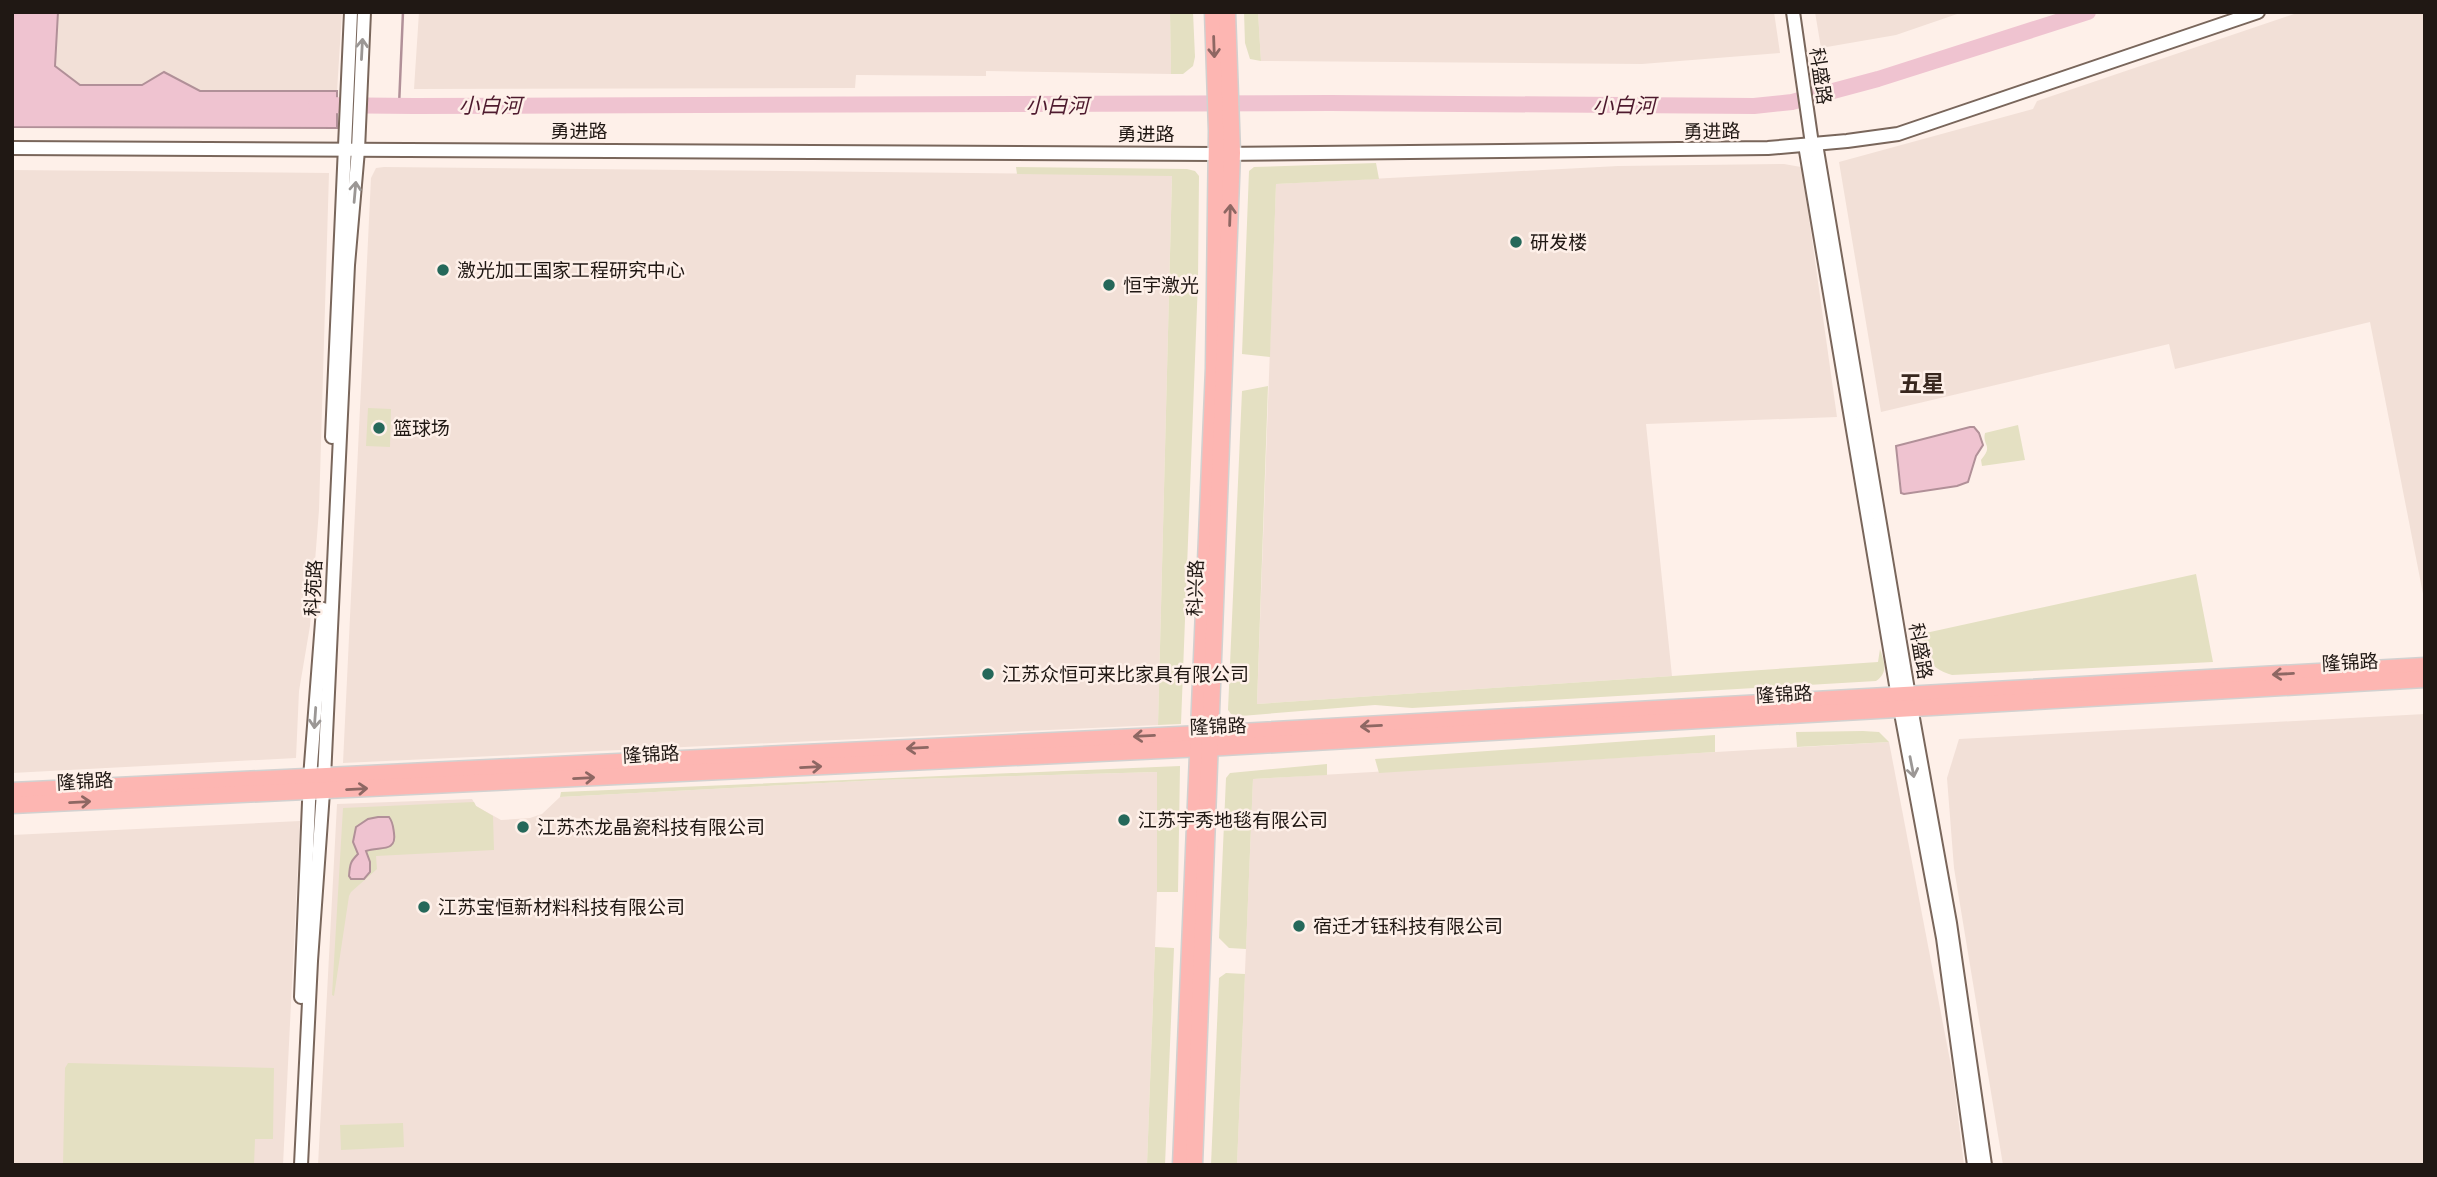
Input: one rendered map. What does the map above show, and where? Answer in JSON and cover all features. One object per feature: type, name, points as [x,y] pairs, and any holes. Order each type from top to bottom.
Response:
[{"type":"main road","name":"科兴路","points":[[1213,12],[1223,82]]},
{"type":"main road","name":"科兴路","points":[[1194,1165],[1214,368],[1225,153],[1223,82],[1227,12]]},
{"type":"main road","name":"隆锦路","points":[[1905,702],[2425,666]]},
{"type":"main road","name":"隆锦路","points":[[12,806],[317,785],[1204,741],[1905,702],[2425,679]]},
{"type":"main road","name":"科兴路","points":[[1181,1165],[1204,741]]},
{"type":"main road","name":"隆锦路","points":[[12,791],[317,785]]},
{"type":"street","name":"科苑路","points":[[294,1165],[348,265],[359,135],[351,12]]},
{"type":"street","name":"科苑路","points":[[302,1165],[344,150],[363,12]]},
{"type":"street","name":"科盛路","points":[[1793,12],[1811,144],[1943,937],[1974,1165]]},
{"type":"street","name":"勇进路","points":[[12,148],[1225,153],[1732,150],[1898,134],[2258,12]]},
{"type":"street","name":"科盛路","points":[[1905,702],[1954,949],[1985,1165]]},
{"type":"shaded area","points":[[12,12],[342,12],[337,91],[200,91],[164,72],[142,85],[80,85],[12,80]]},
{"type":"shaded area","points":[[12,12],[58,12],[55,66],[80,85],[142,85],[164,72],[200,91],[337,91],[337,128],[12,127]]},
{"type":"shaded area","points":[[419,12],[1170,12],[1171,74],[986,71],[986,76],[856,75],[855,88],[414,89]]},
{"type":"shaded area","points":[[1170,12],[1193,12],[1195,57],[1193,66],[1183,74],[1171,74]]},
{"type":"shaded area","points":[[1244,12],[1258,12],[1261,61],[1250,59],[1245,43]]},
{"type":"shaded area","points":[[1258,12],[1774,12],[1780,53],[1642,64],[1261,61]]},
{"type":"shaded area","points":[[1815,12],[1963,12],[1896,35],[1821,48]]},
{"type":"shaded area","points":[[2300,12],[2425,12],[2425,604],[2370,322],[2175,369],[2169,344],[1881,412],[1839,162],[2033,109],[2037,101]]},
{"type":"shaded area","points":[[1376,163],[1379,179],[1276,184],[1270,357],[1242,354],[1249,171],[1254,167]]},
{"type":"shaded area","points":[[1784,164],[1801,167],[1803,175],[1837,417],[1646,424],[1672,676],[1257,704],[1276,184],[1618,166]]},
{"type":"shaded area","points":[[1016,167],[1187,169],[1195,171],[1199,176],[1198,281],[1181,724],[1158,725],[1172,176],[1017,174]]},
{"type":"shaded area","points":[[376,168],[1172,175],[1158,725],[343,763],[371,178]]},
{"type":"shaded area","points":[[12,170],[329,173],[319,510],[310,626],[299,691],[296,758],[12,773]]},
{"type":"shaded area","points":[[1268,386],[1257,704],[1878,662],[1880,649],[1883,674],[1876,681],[1412,708],[1375,705],[1241,716],[1231,714],[1228,710],[1242,391]]},
{"type":"shaded area","name":"篮球场","points":[[368,408],[391,409],[390,447],[366,446]]},
{"type":"shaded area","points":[[2018,425],[2025,460],[1982,466],[1981,460],[1987,451],[1985,433]]},
{"type":"shaded area","points":[[1974,427],[1979,433],[1983,445],[1976,456],[1968,482],[1957,486],[1901,493],[1896,446]]},
{"type":"shaded area","points":[[2196,574],[2213,662],[1952,675],[1937,669],[1929,660],[1921,634]]},
{"type":"shaded area","points":[[2425,714],[2425,1165],[2003,1165],[1954,868],[1947,778],[1959,739]]},
{"type":"shaded area","points":[[1796,732],[1879,732],[1889,742],[1797,747]]},
{"type":"shaded area","points":[[1715,735],[1715,752],[1379,773],[1375,759]]},
{"type":"shaded area","points":[[1889,742],[1953,1076],[1964,1165],[1237,1165],[1253,779]]},
{"type":"shaded area","points":[[1327,764],[1327,775],[1253,779],[1246,949],[1229,948],[1219,938],[1226,778],[1230,773]]},
{"type":"shaded area","points":[[1180,766],[1178,892],[1157,892],[1157,772],[880,780],[560,797],[561,792]]},
{"type":"shaded area","points":[[1158,772],[1157,892],[1147,1165],[318,1165],[337,804],[472,799],[476,806],[501,820],[530,818],[542,814],[560,797],[880,780]]},
{"type":"shaded area","points":[[474,802],[493,816],[494,850],[376,856],[377,869],[349,896],[334,996],[332,995],[343,808]]},
{"type":"shaded area","points":[[389,817],[394,833],[393,844],[386,848],[366,851],[370,872],[364,879],[351,879],[350,866],[358,854],[353,842],[356,827],[368,819]]},
{"type":"shaded area","points":[[300,821],[283,1165],[12,1165],[12,835]]},
{"type":"shaded area","points":[[1155,947],[1174,948],[1165,1165],[1147,1165]]},
{"type":"shaded area","points":[[1226,973],[1245,974],[1237,1165],[1211,1165],[1219,978]]},
{"type":"shaded area","points":[[68,1063],[274,1068],[273,1139],[255,1139],[254,1165],[63,1165],[65,1068]]},
{"type":"shaded area","points":[[403,1123],[404,1147],[341,1150],[340,1125]]},
{"type":"waterway","points":[[399,106],[403,12]]},
{"type":"waterway","name":"小白河","points":[[316,105],[1330,103],[1754,106],[1792,102],[1878,79],[2088,12]]},
{"type":"place","name":"研发楼","points":[[1516,242]]},
{"type":"place","name":"激光加工国家工程研究中心","points":[[443,270]]},
{"type":"place","name":"恒宇激光","points":[[1109,285]]},
{"type":"place","name":"篮球场","points":[[379,428]]},
{"type":"place","name":"江苏众恒可来比家具有限公司","points":[[988,674]]},
{"type":"place","name":"江苏宇秀地毯有限公司","points":[[1124,820]]},
{"type":"place","name":"江苏杰龙晶瓷科技有限公司","points":[[523,827]]},
{"type":"place","name":"江苏宝恒新材料科技有限公司","points":[[424,907]]},
{"type":"place","name":"宿迁才钰科技有限公司","points":[[1299,926]]},
{"type":"district","name":"五星","points":[[1922,384]]}]
